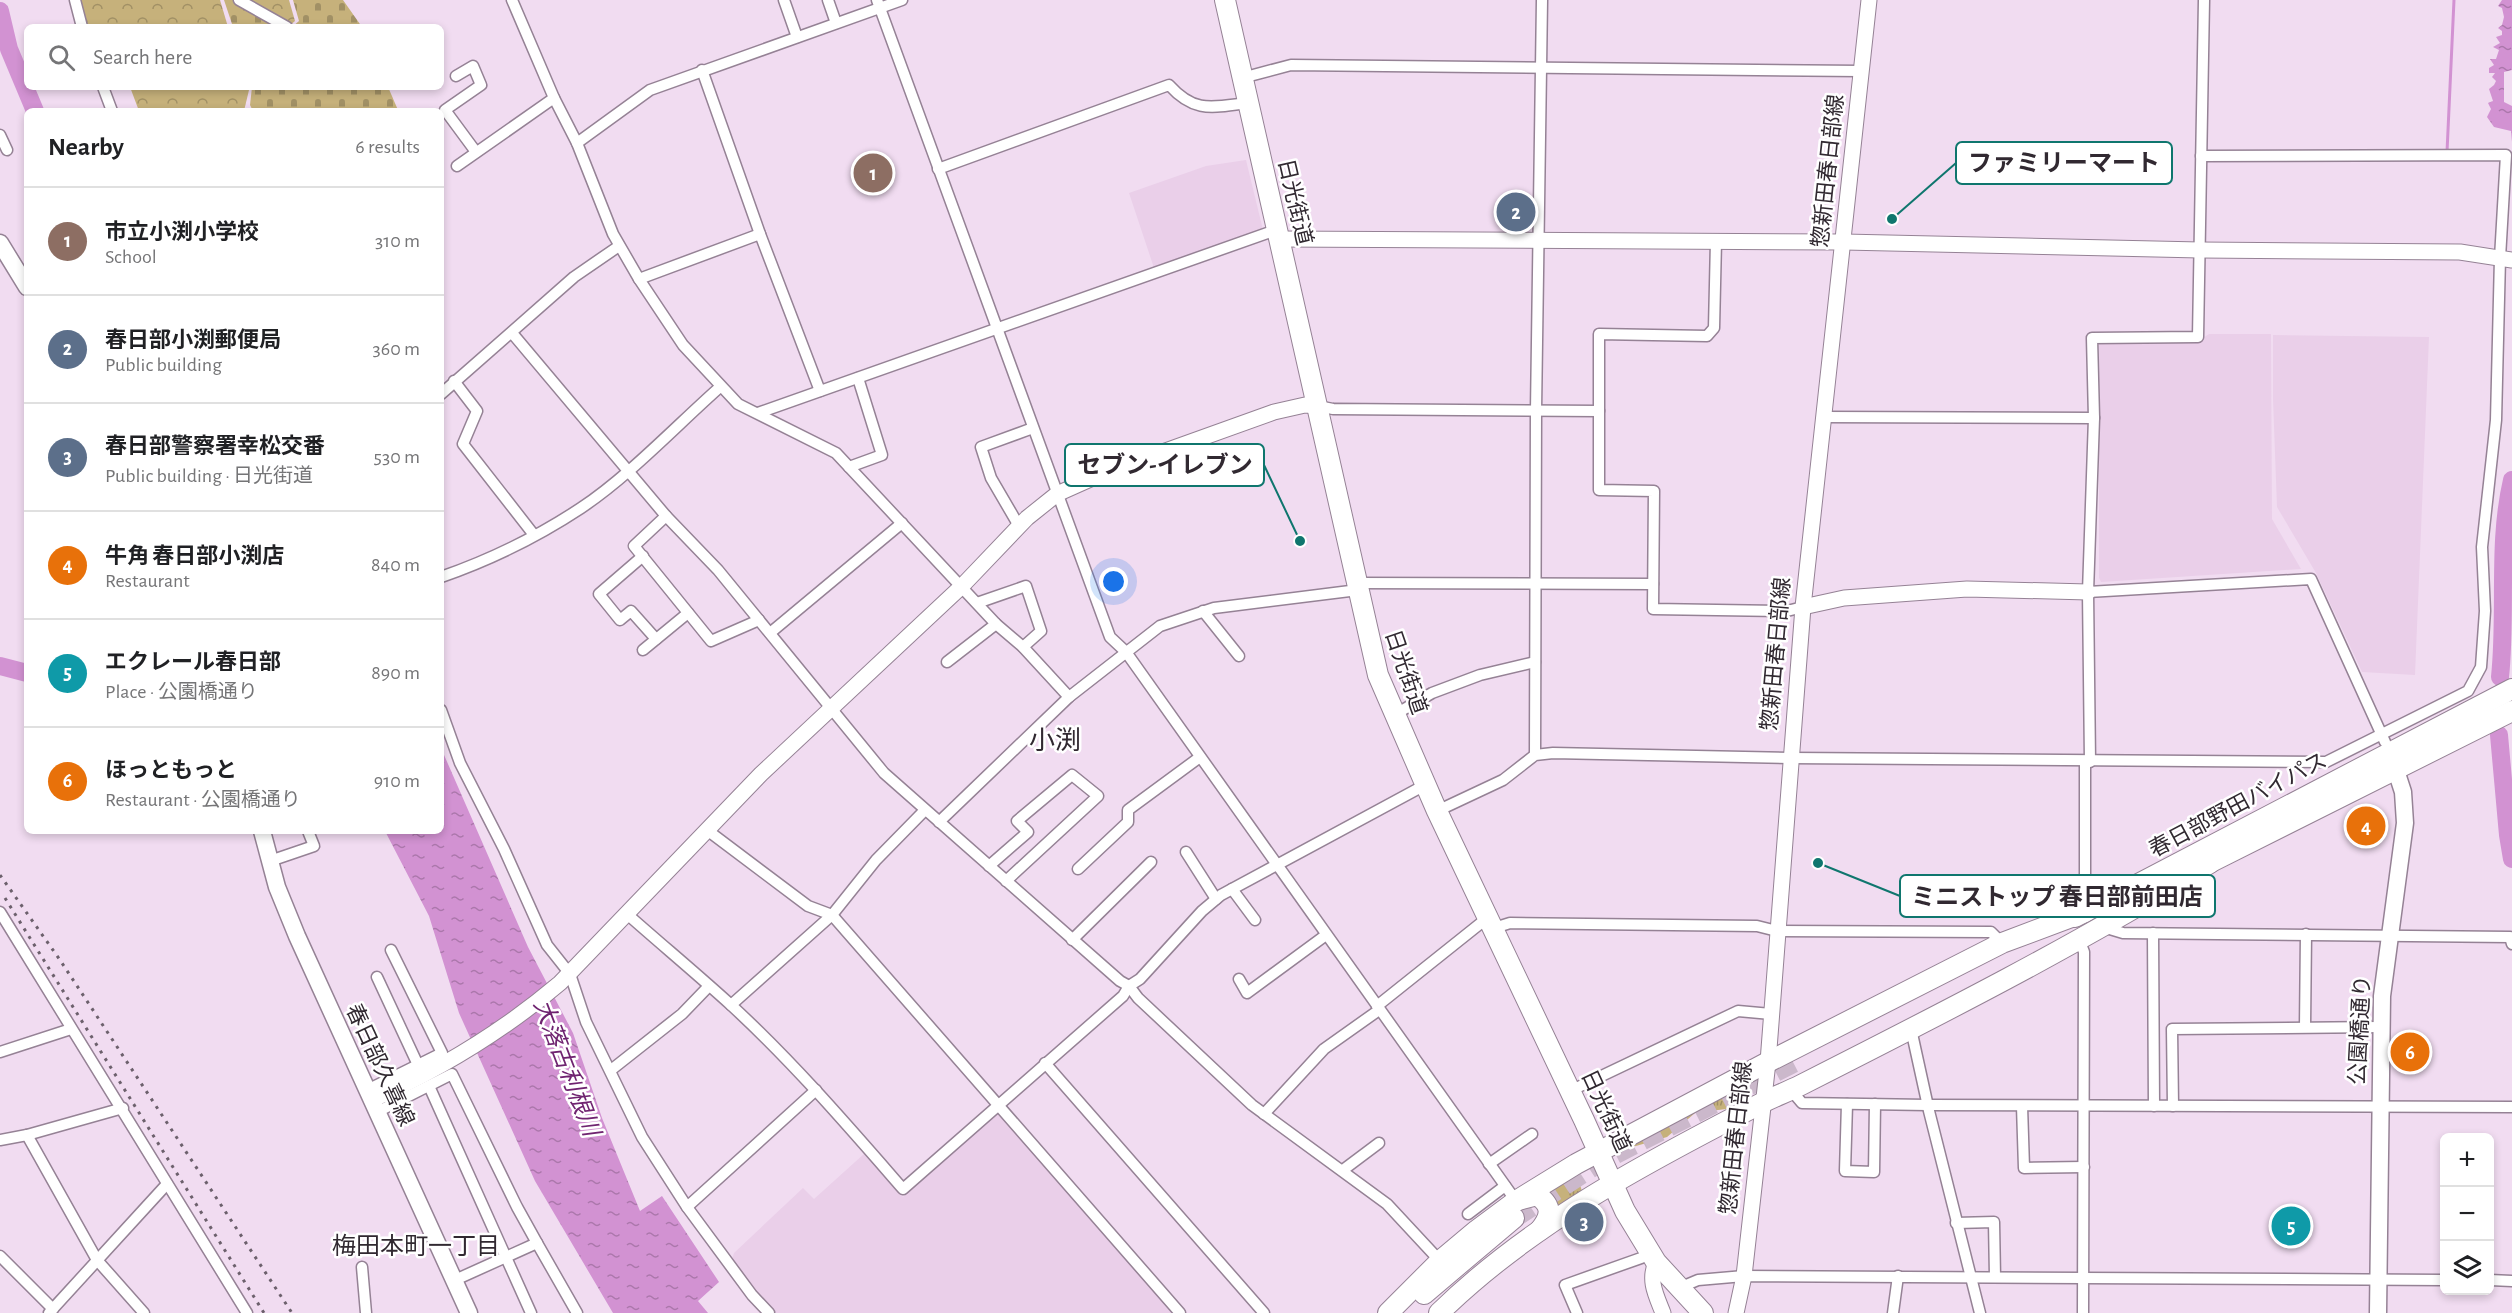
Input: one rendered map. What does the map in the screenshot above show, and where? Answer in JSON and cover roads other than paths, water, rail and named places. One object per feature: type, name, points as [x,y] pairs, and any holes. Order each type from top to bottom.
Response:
[{"type":"highway","name":"日光街道","points":[[1225,0],[1378,675],[1425,785],[1489,924],[1625,1211],[1653,1257],[1703,1313]]},
{"type":"highway","name":"春日部野田バイパス","points":[[2512,689],[2389,752],[2090,909],[1798,1068],[2210,863],[2389,752],[2512,711]]},
{"type":"highway","points":[[1388,1313],[1440,1261],[1520,1213],[1612,1183],[1762,1103],[2017,975],[2210,863]]},
{"type":"highway","points":[[1406,1313],[1425,1292],[1598,1152],[1768,1062],[2002,943],[2090,909]]},
{"type":"highway","points":[[1423,1313],[1478,1262],[1520,1213]]},
{"type":"highway","points":[[1439,1313],[1482,1273],[1520,1213]]},
{"type":"main road","points":[[0,243],[24,282]]},
{"type":"main road","name":"公園橋通り","points":[[2378,1313],[2380,1027],[2406,808],[2389,752]]},
{"type":"main road","name":"春日部久喜線","points":[[263,834],[277,887],[297,936],[469,1313]]},
{"type":"street","points":[[75,0],[81,24]]},
{"type":"street","points":[[239,0],[282,24]]},
{"type":"street","points":[[512,0],[554,98],[578,143],[619,246],[683,345],[738,404],[836,453],[996,624],[1023,647],[1069,697]]},
{"type":"street","points":[[784,0],[797,37]]},
{"type":"street","points":[[828,0],[836,23]]},
{"type":"street","points":[[578,143],[650,90],[836,23],[879,4],[902,0]]},
{"type":"street","points":[[1534,755],[1542,0]]},
{"type":"street","name":"惣新田春日部線","points":[[1736,1313],[1744,1276],[1768,1062],[1803,607],[1869,0]]},
{"type":"street","points":[[2090,909],[2085,882],[2088,592],[2094,418],[2092,338],[2198,338],[2204,0]]},
{"type":"street","points":[[879,4],[1110,637],[1126,652],[1489,1164],[1520,1213]]},
{"type":"street","points":[[1242,78],[1292,65],[1861,72]]},
{"type":"street","points":[[456,76],[473,66],[482,85],[446,110],[476,152]]},
{"type":"street","points":[[702,70],[760,234],[820,392]]},
{"type":"street","points":[[938,169],[1168,85],[1178,96],[1204,108],[1248,103]]},
{"type":"street","points":[[104,90],[111,108]]},
{"type":"street","points":[[457,166],[554,98]]},
{"type":"street","points":[[0,135],[7,150]]},
{"type":"street","points":[[1437,811],[1503,780],[1534,755],[1553,753],[2087,762],[2326,762],[2389,752],[2468,691],[2481,667],[2485,611],[2482,547],[2496,420],[2506,259],[2506,155],[2201,156]]},
{"type":"street","points":[[639,279],[760,234]]},
{"type":"street","points":[[758,413],[998,328],[1277,234],[1538,240],[1844,242],[2200,250],[2460,252],[2506,259]]},
{"type":"street","points":[[1716,241],[1714,328],[1707,336],[1599,334],[1599,490],[1654,491],[1653,609],[1787,611],[1844,598],[1966,589],[2088,592],[2311,579],[2389,752]]},
{"type":"street","points":[[444,391],[574,277],[619,246]]},
{"type":"street","points":[[512,333],[666,516],[718,570],[884,773],[1072,940],[1129,986],[1138,998],[1264,1114],[1387,1204],[1440,1261]]},
{"type":"street","points":[[849,467],[882,455],[858,378]]},
{"type":"street","points":[[454,381],[477,411],[464,444],[534,535]]},
{"type":"street","points":[[444,576],[485,561],[582,507],[628,470],[720,387]]},
{"type":"street","points":[[372,1100],[477,1046],[533,1006],[565,979],[707,830],[962,586],[1019,526],[1057,494],[1104,473],[1274,412],[1305,405],[1333,409],[1599,411]]},
{"type":"street","points":[[1823,417],[2094,418]]},
{"type":"street","points":[[1019,526],[991,478],[981,447],[1033,428]]},
{"type":"street","points":[[666,516],[634,546],[711,641],[759,620]]},
{"type":"street","points":[[770,633],[902,523]]},
{"type":"street","points":[[643,556],[599,594],[620,620],[631,611],[656,639]]},
{"type":"street","points":[[939,822],[1069,697],[1126,652],[1160,626],[1214,608],[1357,587],[1536,583],[1653,584]]},
{"type":"street","points":[[977,603],[1026,586],[1041,631],[1023,647]]},
{"type":"street","points":[[1203,612],[1239,656]]},
{"type":"street","points":[[643,650],[688,613]]},
{"type":"street","points":[[947,662],[996,624]]},
{"type":"street","points":[[1394,715],[1432,693],[1480,675],[1535,663]]},
{"type":"street","points":[[444,718],[460,763],[504,849],[535,920],[642,1137],[687,1207],[752,1295],[769,1313]]},
{"type":"street","points":[[1078,868],[1128,822],[1128,810],[1200,758]]},
{"type":"street","points":[[989,866],[1028,832],[1017,821],[1072,775],[1098,796],[1006,881]]},
{"type":"street","points":[[627,914],[731,1005],[816,1090],[903,1189],[1123,996],[1129,986],[1140,979],[1216,899],[1276,864],[1425,785]]},
{"type":"street","points":[[731,1005],[832,915],[876,860],[925,810]]},
{"type":"street","points":[[707,830],[808,906],[832,915],[1180,1313]]},
{"type":"street","points":[[270,861],[314,846],[309,834]]},
{"type":"street","points":[[1186,852],[1216,899]]},
{"type":"street","points":[[1072,940],[1151,862]]},
{"type":"street","points":[[1232,889],[1255,920]]},
{"type":"street","points":[[0,912],[71,1029],[123,1108],[247,1313]]},
{"type":"street","points":[[1264,1114],[1324,1049],[1489,924],[1757,926],[1777,931],[1991,932],[2002,943]]},
{"type":"street","points":[[2103,927],[2123,933],[2510,937],[2512,945]]},
{"type":"street","points":[[2154,933],[2154,1106]]},
{"type":"street","points":[[2305,1027],[2306,934]]},
{"type":"street","points":[[1239,979],[1247,993],[1326,935]]},
{"type":"street","points":[[2079,939],[2084,952],[2083,1313]]},
{"type":"street","points":[[372,1100],[418,1065],[442,1053],[391,950]]},
{"type":"street","points":[[377,977],[418,1065]]},
{"type":"street","points":[[610,1070],[682,1014],[709,986]]},
{"type":"street","points":[[1570,1091],[1737,1011],[1771,1014]]},
{"type":"street","points":[[2173,1106],[2172,1029],[2380,1027]]},
{"type":"street","points":[[0,1052],[71,1029]]},
{"type":"street","points":[[1911,1029],[1927,1105],[1980,1313]]},
{"type":"street","points":[[1045,1063],[1264,1313]]},
{"type":"street","points":[[372,1100],[429,1086],[452,1074],[537,1244],[577,1313]]},
{"type":"street","points":[[429,1086],[531,1313]]},
{"type":"street","points":[[687,1207],[816,1090]]},
{"type":"street","points":[[1791,1090],[1802,1103],[2512,1107]]},
{"type":"street","points":[[1847,1104],[1845,1171],[1874,1172],[1875,1104]]},
{"type":"street","points":[[2022,1106],[2024,1168],[2084,1167]]},
{"type":"street","points":[[0,1140],[27,1136],[123,1108]]},
{"type":"street","points":[[1489,1164],[1532,1134]]},
{"type":"street","points":[[27,1136],[97,1260],[144,1313]]},
{"type":"street","points":[[1343,1170],[1380,1143]]},
{"type":"street","points":[[0,1256],[51,1311],[167,1184]]},
{"type":"street","points":[[1468,1214],[1520,1213]]},
{"type":"street","points":[[1956,1223],[1994,1222],[1995,1277]]},
{"type":"street","points":[[455,1280],[537,1244]]},
{"type":"street","points":[[1577,1313],[1565,1285],[1641,1258],[1653,1257],[1652,1285],[1663,1313]]},
{"type":"street","points":[[362,1267],[366,1313]]},
{"type":"street","points":[[1679,1288],[1698,1280],[1744,1276],[2440,1280]]},
{"type":"street","points":[[1893,1313],[1898,1276]]},
{"type":"street","points":[[2494,1280],[2512,1281]]},
{"type":"water","points":[[2502,0],[2512,0],[2512,70],[2504,72],[2504,102],[2512,106],[2512,142],[2511,131],[2494,127],[2487,117],[2491,109],[2488,103],[2493,101],[2489,89],[2496,81],[2492,77],[2495,73],[2489,73],[2489,68],[2494,65],[2490,59],[2496,59],[2499,50],[2493,47],[2500,43],[2496,37],[2502,35],[2502,31],[2498,28],[2502,25],[2504,17],[2502,8],[2498,6]]},
{"type":"water","points":[[444,755],[528,947],[573,1033],[602,1118],[640,1211],[662,1196],[719,1282],[698,1301],[708,1313],[613,1313],[535,1181],[459,1013],[429,916],[387,834],[444,834]]},
{"type":"waterway","points":[[2447,152],[2454,0]]},
{"type":"waterway","name":"大落古利根川","points":[[0,11],[9,49],[24,85]]},
{"type":"waterway","name":"大落古利根川","points":[[26,90],[34,108]]},
{"type":"waterway","points":[[2500,677],[2503,553],[2507,504],[2512,480]]},
{"type":"waterway","points":[[2504,548],[2512,549]]},
{"type":"waterway","points":[[0,666],[24,672]]},
{"type":"waterway","points":[[2499,735],[2512,859]]},
{"type":"tunnel","points":[[1514,1218],[1600,1162],[1795,1062]]},
{"type":"railway","points":[[0,875],[60,960],[292,1313]]},
{"type":"railway","points":[[5,898],[264,1313]]},
{"type":"place","name":"市立小渕小学校","points":[[873,173]]},
{"type":"place","name":"春日部小渕郵便局","points":[[1516,212]]},
{"type":"place","name":"ファミリーマート","points":[[1892,219]]},
{"type":"place","name":"セブン-イレブン","points":[[1300,541]]},
{"type":"place","name":"牛角 春日部小渕店","points":[[2366,826]]},
{"type":"place","name":"ミニストップ 春日部前田店","points":[[1818,863]]},
{"type":"place","name":"ほっともっと","points":[[2410,1052]]},
{"type":"place","name":"春日部警察署幸松交番","points":[[1584,1222]]},
{"type":"place","name":"エクレール春日部","points":[[2291,1226]]},
{"type":"district","name":"小渕","points":[[1055,741]]},
{"type":"district","name":"梅田本町一丁目","points":[[416,1247]]}]
